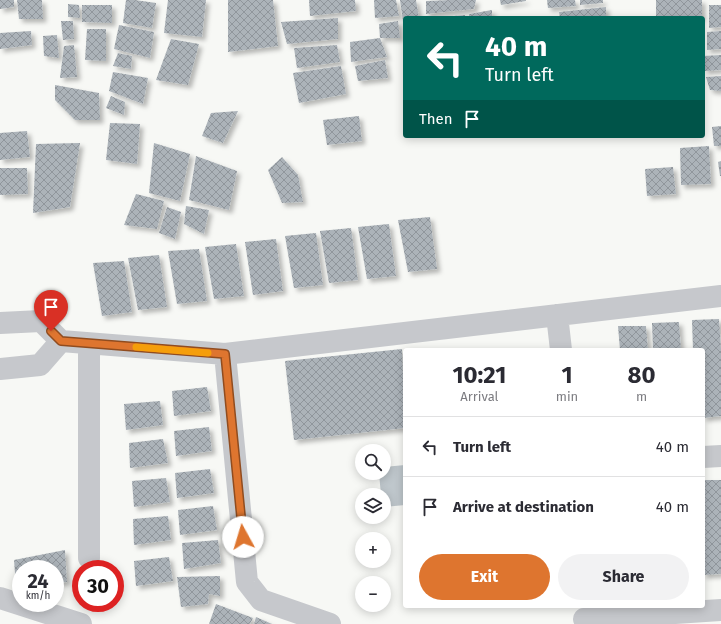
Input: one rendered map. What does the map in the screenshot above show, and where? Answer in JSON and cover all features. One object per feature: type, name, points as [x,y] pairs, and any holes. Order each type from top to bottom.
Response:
[{"type":"street","points":[[0,324],[41,322],[61,341],[225,354],[721,296]]},
{"type":"street","points":[[557,315],[561,348]]},
{"type":"street","points":[[0,369],[40,365],[61,341]]},
{"type":"street","points":[[88,344],[90,558]]},
{"type":"street","points":[[225,354],[247,582],[261,600],[330,624]]},
{"type":"street","points":[[705,457],[721,456]]},
{"type":"street","points":[[0,598],[81,624]]},
{"type":"street","points":[[583,616],[721,610]]},
{"type":"shaded area","points":[[403,465],[403,505],[391,506],[391,488],[380,488],[380,480],[391,480],[391,466]]},
{"type":"building","points":[[0,0],[14,0],[14,7],[0,9]]},
{"type":"building","points":[[17,0],[42,0],[43,19],[19,19]]},
{"type":"building","points":[[126,0],[156,3],[152,28],[123,23]]},
{"type":"building","points":[[168,0],[206,0],[202,37],[164,33]]},
{"type":"building","points":[[228,0],[273,0],[278,46],[228,52]]},
{"type":"building","points":[[309,0],[355,0],[356,11],[310,16]]},
{"type":"building","points":[[374,0],[396,0],[399,16],[375,18]]},
{"type":"building","points":[[400,0],[416,0],[419,16],[403,16],[403,22]]},
{"type":"building","points":[[476,0],[474,9],[426,14],[426,1]]},
{"type":"building","points":[[500,0],[526,0],[526,1],[501,5]]},
{"type":"building","points":[[547,0],[575,0],[576,6],[548,8]]},
{"type":"building","points":[[580,0],[603,0],[603,3],[580,5]]},
{"type":"building","points":[[656,0],[702,0],[702,16],[656,16]]},
{"type":"building","points":[[68,4],[79,5],[80,18],[68,17]]},
{"type":"building","points":[[82,5],[112,5],[112,23],[82,22]]},
{"type":"building","points":[[709,5],[721,5],[721,27],[709,28]]},
{"type":"building","points":[[606,7],[606,16],[560,16],[559,12]]},
{"type":"building","points":[[492,10],[492,16],[469,16],[469,14]]},
{"type":"building","points":[[338,18],[338,39],[287,44],[281,22]]},
{"type":"building","points":[[61,21],[73,21],[74,39],[63,40]]},
{"type":"building","points":[[398,21],[400,38],[380,38],[379,24]]},
{"type":"building","points":[[119,25],[154,32],[150,58],[114,49]]},
{"type":"building","points":[[87,29],[106,29],[106,61],[85,60]]},
{"type":"building","points":[[31,31],[32,45],[0,49],[0,33]]},
{"type":"building","points":[[721,31],[721,49],[707,50],[707,32]]},
{"type":"building","points":[[57,35],[59,58],[44,56],[43,36]]},
{"type":"building","points":[[380,38],[387,57],[351,62],[350,42]]},
{"type":"building","points":[[171,39],[199,44],[188,85],[156,80]]},
{"type":"building","points":[[74,45],[77,77],[60,78],[64,46]]},
{"type":"building","points":[[337,45],[340,62],[297,68],[294,48]]},
{"type":"building","points":[[118,53],[132,56],[131,69],[113,66]]},
{"type":"building","points":[[721,55],[721,70],[705,71],[705,56]]},
{"type":"building","points":[[385,60],[388,78],[358,81],[355,66]]},
{"type":"building","points":[[341,66],[346,94],[299,103],[293,73]]},
{"type":"building","points":[[113,72],[148,78],[143,104],[109,91]]},
{"type":"building","points":[[721,76],[721,91],[710,90],[706,77]]},
{"type":"building","points":[[55,85],[99,93],[100,120],[75,120],[55,100]]},
{"type":"building","points":[[111,96],[125,102],[124,115],[106,108]]},
{"type":"building","points":[[238,111],[223,143],[202,136],[211,113]]},
{"type":"building","points":[[359,116],[362,141],[327,145],[323,120]]},
{"type":"building","points":[[110,123],[140,124],[137,164],[106,160]]},
{"type":"building","points":[[721,126],[721,146],[714,146],[712,127]]},
{"type":"building","points":[[27,131],[30,157],[0,160],[0,133]]},
{"type":"building","points":[[80,143],[70,207],[33,213],[36,144]]},
{"type":"building","points":[[154,143],[190,154],[180,201],[149,193]]},
{"type":"building","points":[[709,146],[711,184],[681,185],[680,148]]},
{"type":"building","points":[[196,156],[237,171],[229,210],[189,200]]},
{"type":"building","points":[[282,157],[298,175],[303,202],[282,203],[268,170]]},
{"type":"building","points":[[721,161],[721,176],[720,176],[718,162]]},
{"type":"building","points":[[673,167],[676,194],[647,196],[645,169]]},
{"type":"building","points":[[0,168],[27,168],[28,194],[0,195]]},
{"type":"building","points":[[136,194],[164,201],[157,229],[124,225]]},
{"type":"building","points":[[186,206],[209,210],[204,234],[184,224]]},
{"type":"building","points":[[167,207],[181,212],[175,239],[159,233]]},
{"type":"building","points":[[430,217],[437,269],[408,272],[398,220]]},
{"type":"building","points":[[389,224],[396,276],[367,279],[358,227]]},
{"type":"building","points":[[351,228],[358,280],[329,283],[320,231]]},
{"type":"building","points":[[316,233],[323,285],[294,288],[285,236]]},
{"type":"building","points":[[276,239],[283,291],[253,295],[245,242]]},
{"type":"building","points":[[236,244],[244,296],[214,299],[205,247]]},
{"type":"building","points":[[199,249],[207,301],[177,304],[168,251]]},
{"type":"building","points":[[159,255],[167,307],[138,310],[128,258]]},
{"type":"building","points":[[124,261],[132,312],[102,316],[93,263]]},
{"type":"building","points":[[719,319],[721,349],[721,416],[705,418],[705,348],[693,348],[692,320]]},
{"type":"building","points":[[679,322],[681,348],[653,348],[652,323]]},
{"type":"building","points":[[618,326],[646,326],[648,348],[620,348]]},
{"type":"building","points":[[402,349],[403,428],[294,440],[285,361]]},
{"type":"building","points":[[207,387],[211,411],[174,416],[172,391]]},
{"type":"building","points":[[160,401],[163,425],[126,430],[124,404]]},
{"type":"building","points":[[209,427],[212,451],[176,456],[174,431]]},
{"type":"building","points":[[163,439],[168,463],[130,468],[129,443]]},
{"type":"building","points":[[210,469],[214,493],[177,498],[175,473]]},
{"type":"building","points":[[166,478],[170,502],[134,507],[132,481]]},
{"type":"building","points":[[705,480],[721,480],[721,574],[705,575]]},
{"type":"building","points":[[213,506],[217,530],[180,535],[178,510]]},
{"type":"building","points":[[168,516],[171,540],[134,545],[133,519]]},
{"type":"building","points":[[218,540],[221,563],[184,569],[182,543]]},
{"type":"building","points":[[65,550],[67,582],[64,582],[64,560],[14,560]]},
{"type":"building","points":[[169,557],[173,581],[136,586],[134,561]]},
{"type":"building","points":[[220,576],[220,596],[209,594],[208,604],[181,607],[177,577]]},
{"type":"building","points":[[216,604],[253,618],[250,624],[209,624]]},
{"type":"building","points":[[256,617],[272,624],[254,624]]},
{"type":"slow traffic","points":[[136,347],[208,353]]},
{"type":"route","points":[[51,331],[61,341],[225,354],[243,537]]}]
